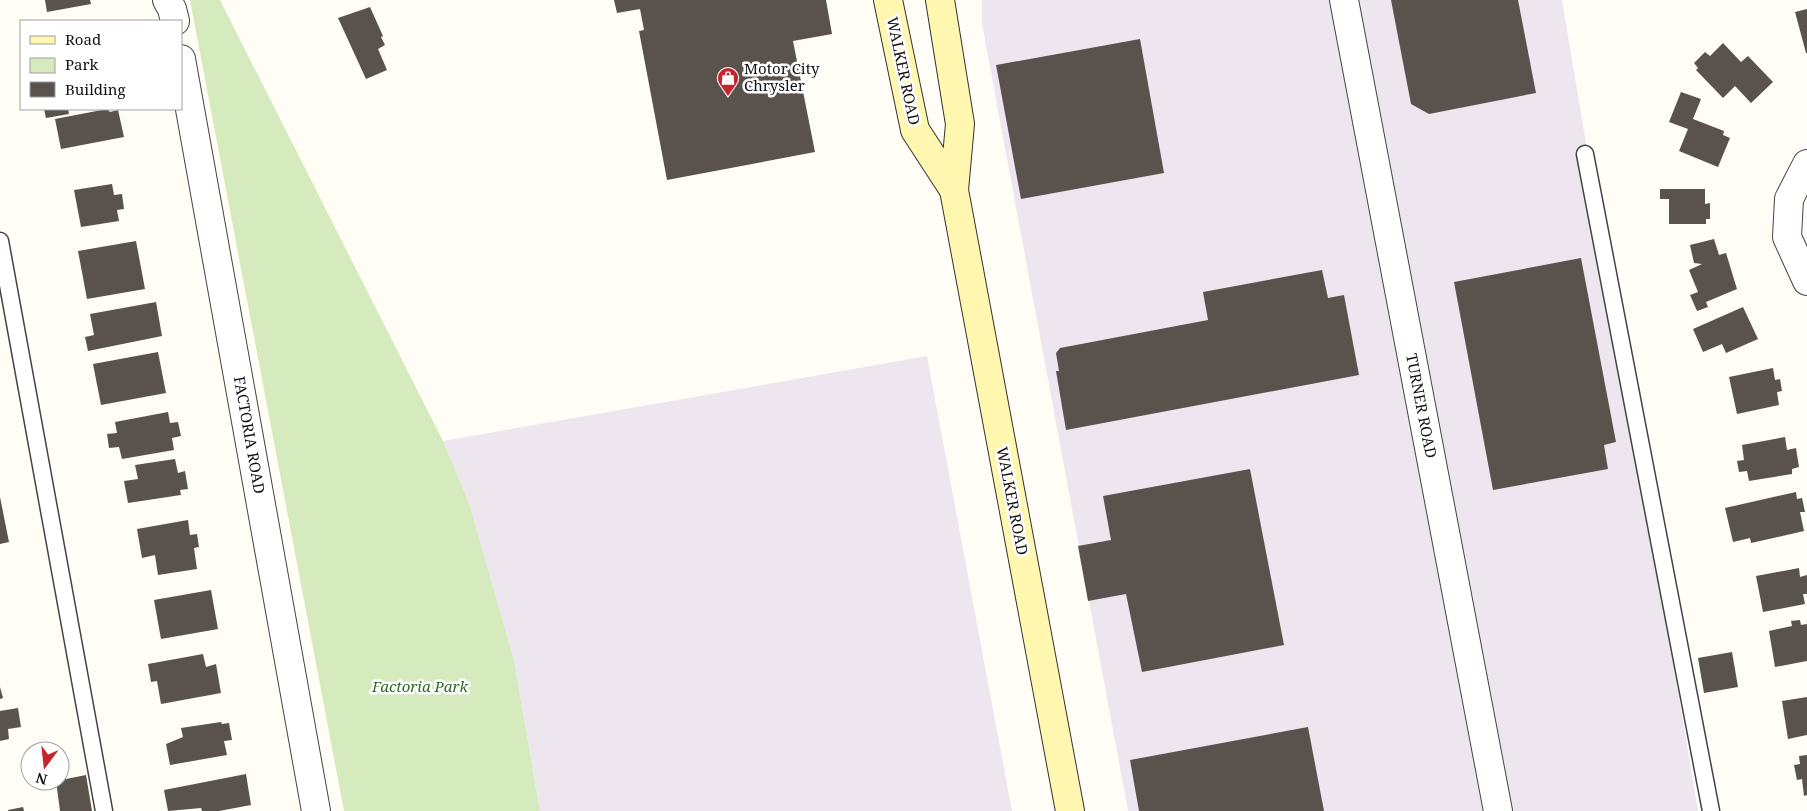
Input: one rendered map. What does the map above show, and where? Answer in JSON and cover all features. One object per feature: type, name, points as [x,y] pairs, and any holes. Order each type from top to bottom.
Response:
[{"type":"main road","name":"WALKER ROAD","points":[[888,0],[915,130],[954,190]]},
{"type":"main road","name":"WALKER ROAD","points":[[940,0],[960,124],[954,190],[1070,811]]},
{"type":"street","points":[[167,0],[172,9],[174,20]]},
{"type":"street","name":"TURNER ROAD","points":[[1344,0],[1498,811]]},
{"type":"street","name":"FACTORIA ROAD","points":[[182,64],[316,811]]},
{"type":"street","points":[[1807,164],[1789,199],[1786,237],[1807,281]]},
{"type":"lane","points":[[1585,154],[1711,811]]},
{"type":"lane","points":[[0,241],[104,811]]},
{"type":"shaded area","points":[[982,0],[1562,0],[1698,811],[1128,811],[982,24]]},
{"type":"shaded area","points":[[927,356],[1012,811],[540,811],[514,660],[469,503],[443,441]]},
{"type":"green space","name":"Factoria Park","points":[[190,0],[220,0],[443,441],[469,503],[514,660],[540,811],[344,811]]},
{"type":"building","points":[[45,0],[90,0],[91,4],[47,12]]},
{"type":"building","name":"Motor City Chrysler","points":[[614,0],[826,0],[832,34],[793,41],[815,152],[667,180],[639,31],[644,30],[640,9],[617,13]]},
{"type":"building","points":[[1391,0],[1518,0],[1536,93],[1429,114],[1411,104]]},
{"type":"building","points":[[370,7],[383,36],[381,37],[385,45],[378,49],[387,70],[366,79],[338,18]]},
{"type":"building","points":[[1807,9],[1807,53],[1806,53],[1795,12]]},
{"type":"building","points":[[1140,39],[1164,173],[1021,199],[996,65]]},
{"type":"building","points":[[1723,43],[1741,62],[1748,56],[1773,82],[1751,103],[1735,86],[1723,98],[1696,70],[1698,68],[1694,63],[1705,52],[1710,56]]},
{"type":"building","points":[[1681,92],[1701,99],[1693,119],[1724,131],[1723,135],[1730,138],[1718,167],[1679,151],[1688,129],[1669,122]]},
{"type":"building","points":[[44,110],[68,110],[69,114],[46,118]]},
{"type":"building","points":[[102,110],[110,112],[118,110],[124,137],[61,149],[55,119]]},
{"type":"building","points":[[112,184],[114,195],[122,194],[124,209],[117,210],[119,221],[81,227],[74,190]]},
{"type":"building","points":[[1660,189],[1705,189],[1705,204],[1710,203],[1710,219],[1706,219],[1706,224],[1669,224],[1669,199],[1660,199]]},
{"type":"building","points":[[1714,239],[1719,255],[1726,253],[1737,289],[1706,302],[1708,307],[1697,311],[1690,295],[1698,292],[1689,270],[1702,264],[1694,263],[1690,245]]},
{"type":"building","points":[[136,241],[145,289],[87,299],[78,251]]},
{"type":"building","points":[[1581,258],[1616,442],[1604,445],[1608,469],[1493,490],[1454,282]]},
{"type":"building","points":[[1322,270],[1328,298],[1344,295],[1359,375],[1066,430],[1056,371],[1059,371],[1056,353],[1060,348],[1208,320],[1203,292]]},
{"type":"building","points":[[156,302],[162,336],[88,351],[85,337],[94,335],[90,314]]},
{"type":"building","points":[[1743,307],[1758,339],[1726,353],[1722,344],[1703,352],[1693,329]]},
{"type":"building","points":[[158,352],[166,393],[101,405],[93,364]]},
{"type":"building","points":[[1773,368],[1775,380],[1780,379],[1782,391],[1777,392],[1779,405],[1737,414],[1729,377]]},
{"type":"building","points":[[168,412],[170,423],[178,422],[181,436],[172,438],[174,450],[122,459],[119,447],[109,448],[107,434],[117,433],[115,422]]},
{"type":"building","points":[[1785,437],[1787,450],[1796,448],[1799,467],[1792,469],[1792,474],[1749,481],[1747,471],[1739,472],[1737,461],[1744,460],[1742,445]]},
{"type":"building","points":[[175,459],[178,473],[185,471],[188,489],[180,490],[181,495],[128,503],[124,481],[138,479],[135,465]]},
{"type":"building","points":[[1250,469],[1284,645],[1142,672],[1126,594],[1088,601],[1078,546],[1111,540],[1103,496]]},
{"type":"building","points":[[1796,492],[1797,499],[1802,498],[1805,512],[1800,512],[1804,531],[1751,543],[1750,538],[1733,542],[1725,508]]},
{"type":"building","points":[[0,497],[9,542],[0,544]]},
{"type":"building","points":[[188,520],[190,535],[197,534],[199,547],[194,548],[197,569],[158,575],[155,555],[142,558],[137,529]]},
{"type":"building","points":[[1799,568],[1800,577],[1807,575],[1807,594],[1803,594],[1805,604],[1763,612],[1756,576]]},
{"type":"building","points":[[211,590],[218,629],[161,639],[154,600]]},
{"type":"building","points":[[1800,620],[1801,625],[1807,624],[1807,661],[1775,667],[1769,631],[1792,626],[1791,621]]},
{"type":"building","points":[[1732,652],[1738,687],[1704,693],[1698,658]]},
{"type":"building","points":[[203,654],[206,667],[216,664],[221,693],[161,704],[157,681],[151,682],[148,664]]},
{"type":"building","points":[[0,687],[3,698],[0,699]]},
{"type":"building","points":[[1807,697],[1807,735],[1788,739],[1782,701]]},
{"type":"building","points":[[18,708],[21,727],[8,729],[9,739],[0,741],[0,711]]},
{"type":"building","points":[[221,722],[222,724],[229,723],[232,740],[224,741],[227,755],[170,765],[166,744],[183,737],[181,728]]},
{"type":"building","points":[[1308,727],[1324,811],[1139,811],[1130,760]]},
{"type":"building","points":[[1807,755],[1807,795],[1804,796],[1802,779],[1797,780],[1794,765],[1800,764],[1799,756]]},
{"type":"building","points":[[246,774],[251,805],[219,811],[202,811],[201,808],[168,811],[164,790]]},
{"type":"building","points":[[86,775],[92,811],[60,811],[57,791],[70,791],[70,778]]},
{"type":"building","points":[[23,807],[24,811],[8,811],[8,810]]},
{"type":"place","name":"Motor City Chrysler","points":[[728,97]]}]
